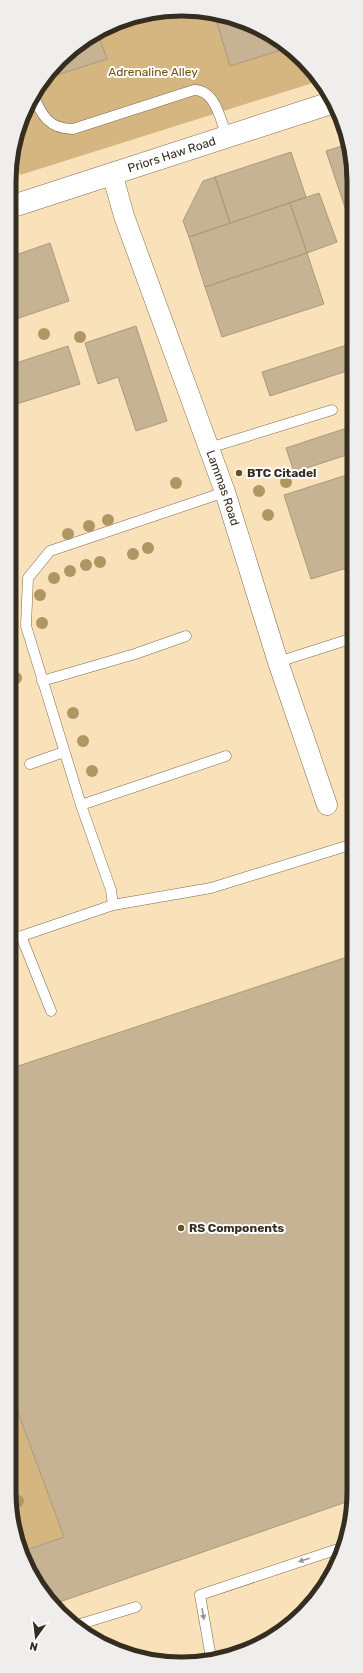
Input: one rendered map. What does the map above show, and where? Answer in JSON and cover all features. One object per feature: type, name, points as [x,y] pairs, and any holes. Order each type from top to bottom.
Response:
[{"type":"street","name":"Priors Haw Road","points":[[16,205],[328,104]]},
{"type":"street","name":"Lammas Road","points":[[112,173],[124,216],[225,492],[278,662],[327,805]]},
{"type":"lane","points":[[36,102],[46,119],[56,127],[73,129],[194,90],[201,90],[212,99],[227,136]]},
{"type":"lane","points":[[209,448],[332,410]]},
{"type":"lane","points":[[113,905],[110,890],[64,752],[26,626],[28,578],[50,551],[225,492]]},
{"type":"lane","points":[[42,681],[134,654],[186,636]]},
{"type":"lane","points":[[278,662],[347,640]]},
{"type":"lane","points":[[30,764],[64,752]]},
{"type":"lane","points":[[81,805],[226,756]]},
{"type":"lane","points":[[16,938],[113,905],[211,888],[347,846]]},
{"type":"lane","points":[[22,936],[51,1011]]},
{"type":"lane","points":[[210,1655],[200,1594],[336,1550]]},
{"type":"lane","points":[[82,1624],[136,1607]]},
{"type":"shaded area","points":[[171,16],[203,17],[235,25],[255,33],[282,50],[299,64],[313,81],[330,108],[338,128],[346,160],[346,1513],[338,1545],[330,1565],[313,1592],[291,1616],[264,1635],[235,1648],[203,1656],[171,1657],[149,1654],[108,1640],[81,1623],[64,1609],[50,1592],[33,1565],[19,1524],[16,1502],[17,160],[25,128],[38,99],[64,64],[81,50],[108,33],[149,19]]},
{"type":"green space","name":"Adrenaline Alley","points":[[192,16],[214,19],[235,25],[255,33],[282,50],[299,64],[314,83],[20,175],[17,160],[25,128],[33,108],[50,81],[64,64],[81,50],[108,33],[128,25],[160,17]]},
{"type":"green space","points":[[16,1407],[64,1537],[27,1550],[25,1545],[19,1524],[16,1502]]},
{"type":"building","points":[[216,20],[255,33],[282,50],[230,66]]},
{"type":"building","points":[[99,38],[107,59],[54,76],[72,57]]},
{"type":"building","points":[[343,146],[347,171],[347,213],[326,151]]},
{"type":"building","points":[[291,152],[306,197],[230,223],[215,177]]},
{"type":"building","points":[[215,177],[230,223],[189,237],[183,221],[203,181]]},
{"type":"building","points":[[319,193],[337,242],[307,253],[290,203]]},
{"type":"building","points":[[290,203],[307,253],[205,287],[189,237]]},
{"type":"building","points":[[50,243],[69,301],[16,319],[16,255]]},
{"type":"building","points":[[307,253],[324,304],[222,337],[205,287]]},
{"type":"building","points":[[136,326],[167,421],[136,431],[118,377],[98,384],[85,343]]},
{"type":"building","points":[[347,345],[347,371],[270,396],[262,372]]},
{"type":"building","points":[[68,346],[80,384],[16,404],[16,363]]},
{"type":"building","points":[[347,428],[347,455],[294,472],[286,448]]},
{"type":"building","points":[[347,475],[347,568],[311,579],[284,495]]},
{"type":"building","name":"RS Components","points":[[347,957],[347,1502],[58,1602],[50,1592],[33,1565],[27,1550],[64,1537],[16,1407],[16,1067]]},
{"type":"place","name":"BTC Citadel","points":[[239,473]]},
{"type":"place","name":"RS Components","points":[[181,1228]]}]
